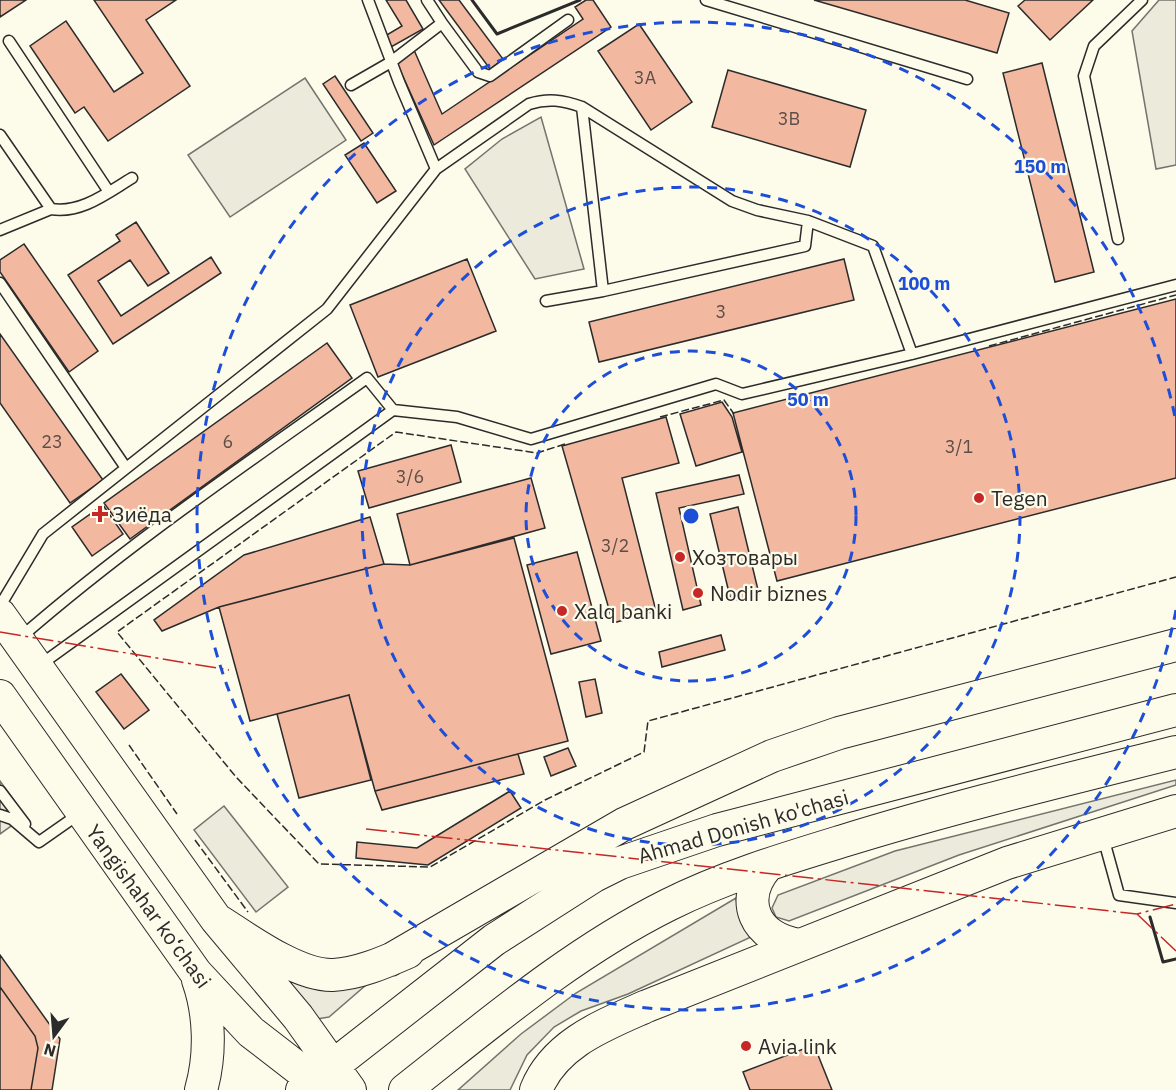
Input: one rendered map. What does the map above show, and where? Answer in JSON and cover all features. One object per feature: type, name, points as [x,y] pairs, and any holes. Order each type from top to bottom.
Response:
[{"type":"main road","points":[[9,627],[216,919],[298,1017],[325,1084]]},
{"type":"main road","points":[[390,960],[624,824],[772,756],[839,734],[1176,645]]},
{"type":"main road","name":"Yangishahar ko‘chasi","points":[[0,696],[196,973],[224,1006],[251,1032],[325,1084]]},
{"type":"main road","name":"Ahmad Donish ko'chasi","points":[[325,1084],[494,940],[594,876],[639,855],[682,840],[1176,710]]},
{"type":"main road","name":"Ahmad Donish ko'chasi","points":[[405,1090],[549,979],[613,936],[694,893],[768,865],[948,810],[1176,752]]},
{"type":"main road","points":[[216,919],[257,945],[316,973],[340,974],[390,960],[594,876],[772,756]]},
{"type":"main road","points":[[536,1090],[545,1073],[558,1057],[600,1027],[1007,863],[1176,811]]},
{"type":"main road","points":[[768,865],[754,889],[755,916],[770,935],[783,942],[800,945]]},
{"type":"main road","points":[[196,973],[203,993],[208,1038],[201,1090]]},
{"type":"lane","points":[[368,0],[435,169]]},
{"type":"lane","points":[[427,0],[478,72],[490,76],[568,20]]},
{"type":"lane","points":[[706,0],[968,79]]},
{"type":"lane","points":[[1118,239],[1084,76],[1094,46],[1142,0]]},
{"type":"lane","points":[[351,85],[391,62],[442,23]]},
{"type":"lane","points":[[9,41],[109,192]]},
{"type":"lane","points":[[0,606],[43,534],[327,309],[435,169],[529,104],[554,99],[582,107],[732,201],[757,210],[808,220],[873,246],[912,354]]},
{"type":"lane","points":[[582,107],[603,291]]},
{"type":"lane","points":[[0,135],[51,209]]},
{"type":"lane","points":[[0,230],[51,209],[62,211],[89,204],[132,178]]},
{"type":"lane","points":[[546,301],[603,291],[805,246],[808,220]]},
{"type":"lane","points":[[0,283],[126,468]]},
{"type":"lane","points":[[37,667],[393,410],[457,417],[531,439],[716,384],[742,394],[912,354],[1176,285]]},
{"type":"lane","points":[[9,627],[66,598],[206,493],[366,378],[393,410]]},
{"type":"lane","points":[[0,791],[39,842]]},
{"type":"lane","points":[[39,842],[81,812]]},
{"type":"lane","points":[[0,815],[12,819],[39,842]]},
{"type":"lane","points":[[1102,834],[1119,895],[1176,903]]},
{"type":"shaded area","points":[[1159,0],[1176,0],[1176,165],[1156,169],[1132,31]]},
{"type":"shaded area","points":[[305,78],[346,140],[230,217],[188,155]]},
{"type":"shaded area","points":[[541,117],[584,269],[535,279],[465,169],[502,139]]},
{"type":"shaded area","points":[[1176,780],[1176,785],[959,855],[789,921],[776,917],[772,908],[778,895],[895,851]]},
{"type":"shaded area","points":[[0,781],[25,816],[0,834]]},
{"type":"shaded area","points":[[224,806],[288,887],[256,912],[194,830]]},
{"type":"shaded area","points":[[736,898],[740,920],[751,937],[628,994],[581,1011],[554,1027],[527,1055],[510,1090],[458,1090],[521,1034],[576,993]]},
{"type":"shaded area","points":[[281,973],[366,985],[329,1017],[317,1019]]},
{"type":"building","points":[[0,0],[26,0],[0,17]]},
{"type":"building","points":[[94,0],[176,0],[146,20],[190,86],[108,141],[84,107],[75,113],[30,46],[66,21],[114,92],[143,73]]},
{"type":"building","points":[[386,0],[406,0],[423,29],[391,47],[385,36],[402,26]]},
{"type":"building","points":[[439,0],[459,0],[503,59],[490,69]]},
{"type":"building","points":[[586,0],[593,0],[611,27],[434,145],[396,61],[414,50],[442,114],[583,19],[575,7]]},
{"type":"building","points":[[814,0],[965,0],[1009,13],[997,53]]},
{"type":"building","points":[[1025,0],[1093,0],[1050,40],[1018,6]]},
{"type":"building","points":[[639,24],[692,102],[651,130],[598,51]]},
{"type":"building","points":[[1042,63],[1094,272],[1055,282],[1003,73]]},
{"type":"building","points":[[728,70],[866,110],[850,167],[712,127]]},
{"type":"building","points":[[335,76],[373,133],[361,141],[323,84]]},
{"type":"building","points":[[364,143],[396,191],[377,203],[345,155]]},
{"type":"building","points":[[136,222],[169,273],[148,286],[130,260],[98,281],[121,316],[211,257],[221,273],[113,344],[68,275],[120,241],[116,235]]},
{"type":"building","points":[[24,244],[98,351],[69,372],[0,272],[0,260]]},
{"type":"building","points":[[467,259],[496,331],[378,377],[350,305]]},
{"type":"building","points":[[844,259],[854,300],[599,362],[589,322]]},
{"type":"building","points":[[1176,299],[1176,478],[777,581],[733,413]]},
{"type":"building","points":[[0,334],[103,480],[70,503],[0,403]]},
{"type":"building","points":[[327,343],[352,378],[130,539],[104,503]]},
{"type":"building","points":[[722,402],[732,417],[742,452],[696,466],[680,414]]},
{"type":"building","points":[[666,417],[679,463],[622,478],[656,611],[613,623],[562,446]]},
{"type":"building","points":[[451,445],[461,482],[369,508],[358,471]]},
{"type":"building","name":"Хозтовары","points":[[739,475],[744,494],[679,508],[701,605],[683,610],[656,493]]},
{"type":"building","points":[[531,478],[545,528],[410,565],[397,514]]},
{"type":"building","points":[[103,505],[123,534],[92,556],[72,527]]},
{"type":"building","name":"Хозтовары","points":[[738,507],[759,594],[731,601],[710,514]]},
{"type":"building","points":[[370,517],[384,564],[219,607],[162,631],[154,620],[244,555]]},
{"type":"building","points":[[514,538],[568,741],[375,791],[349,695],[250,721],[219,607],[384,564],[410,565]]},
{"type":"building","points":[[577,552],[601,641],[551,654],[527,565]]},
{"type":"building","points":[[721,635],[725,650],[662,667],[659,652]]},
{"type":"building","points":[[121,674],[149,710],[124,729],[96,692]]},
{"type":"building","points":[[595,679],[602,713],[586,717],[579,682]]},
{"type":"building","points":[[349,695],[371,780],[299,798],[277,714]]},
{"type":"building","points":[[568,748],[576,766],[551,776],[544,757]]},
{"type":"building","points":[[518,754],[524,774],[382,810],[375,791]]},
{"type":"building","points":[[510,791],[521,808],[428,865],[356,858],[357,842],[417,848]]},
{"type":"building","points":[[0,955],[60,1039],[52,1090],[31,1090],[38,1048],[35,1036],[0,987]]},
{"type":"building","points":[[0,987],[35,1036],[38,1048],[31,1090],[0,1090]]},
{"type":"building","points":[[814,1045],[832,1090],[750,1090],[743,1072]]},
{"type":"fence","points":[[989,346],[1176,295]]},
{"type":"fence","points":[[660,417],[724,400],[734,414]]},
{"type":"fence","points":[[565,444],[537,453],[396,432],[117,632],[236,777],[319,864],[430,867],[545,800],[644,752],[648,721],[1176,577]]},
{"type":"fence","points":[[129,745],[177,814]]},
{"type":"fence","points":[[195,840],[248,912]]},
{"type":"wall","points":[[472,0],[497,34],[580,0]]},
{"type":"wall","points":[[1150,917],[1163,962],[1176,959]]},
{"type":"power","points":[[0,632],[229,670]]},
{"type":"power","points":[[366,829],[1137,914],[1176,904]]},
{"type":"power","points":[[1137,914],[1176,951]]},
{"type":"place","name":"Tegen","points":[[979,498]]},
{"type":"place","name":"Зиёда","points":[[100,514]]},
{"type":"place","name":"Хозтовары","points":[[680,557]]},
{"type":"place","name":"Nodir biznes","points":[[698,593]]},
{"type":"place","name":"Xalq banki","points":[[562,611]]},
{"type":"place","name":"Avia link","points":[[746,1046]]}]
